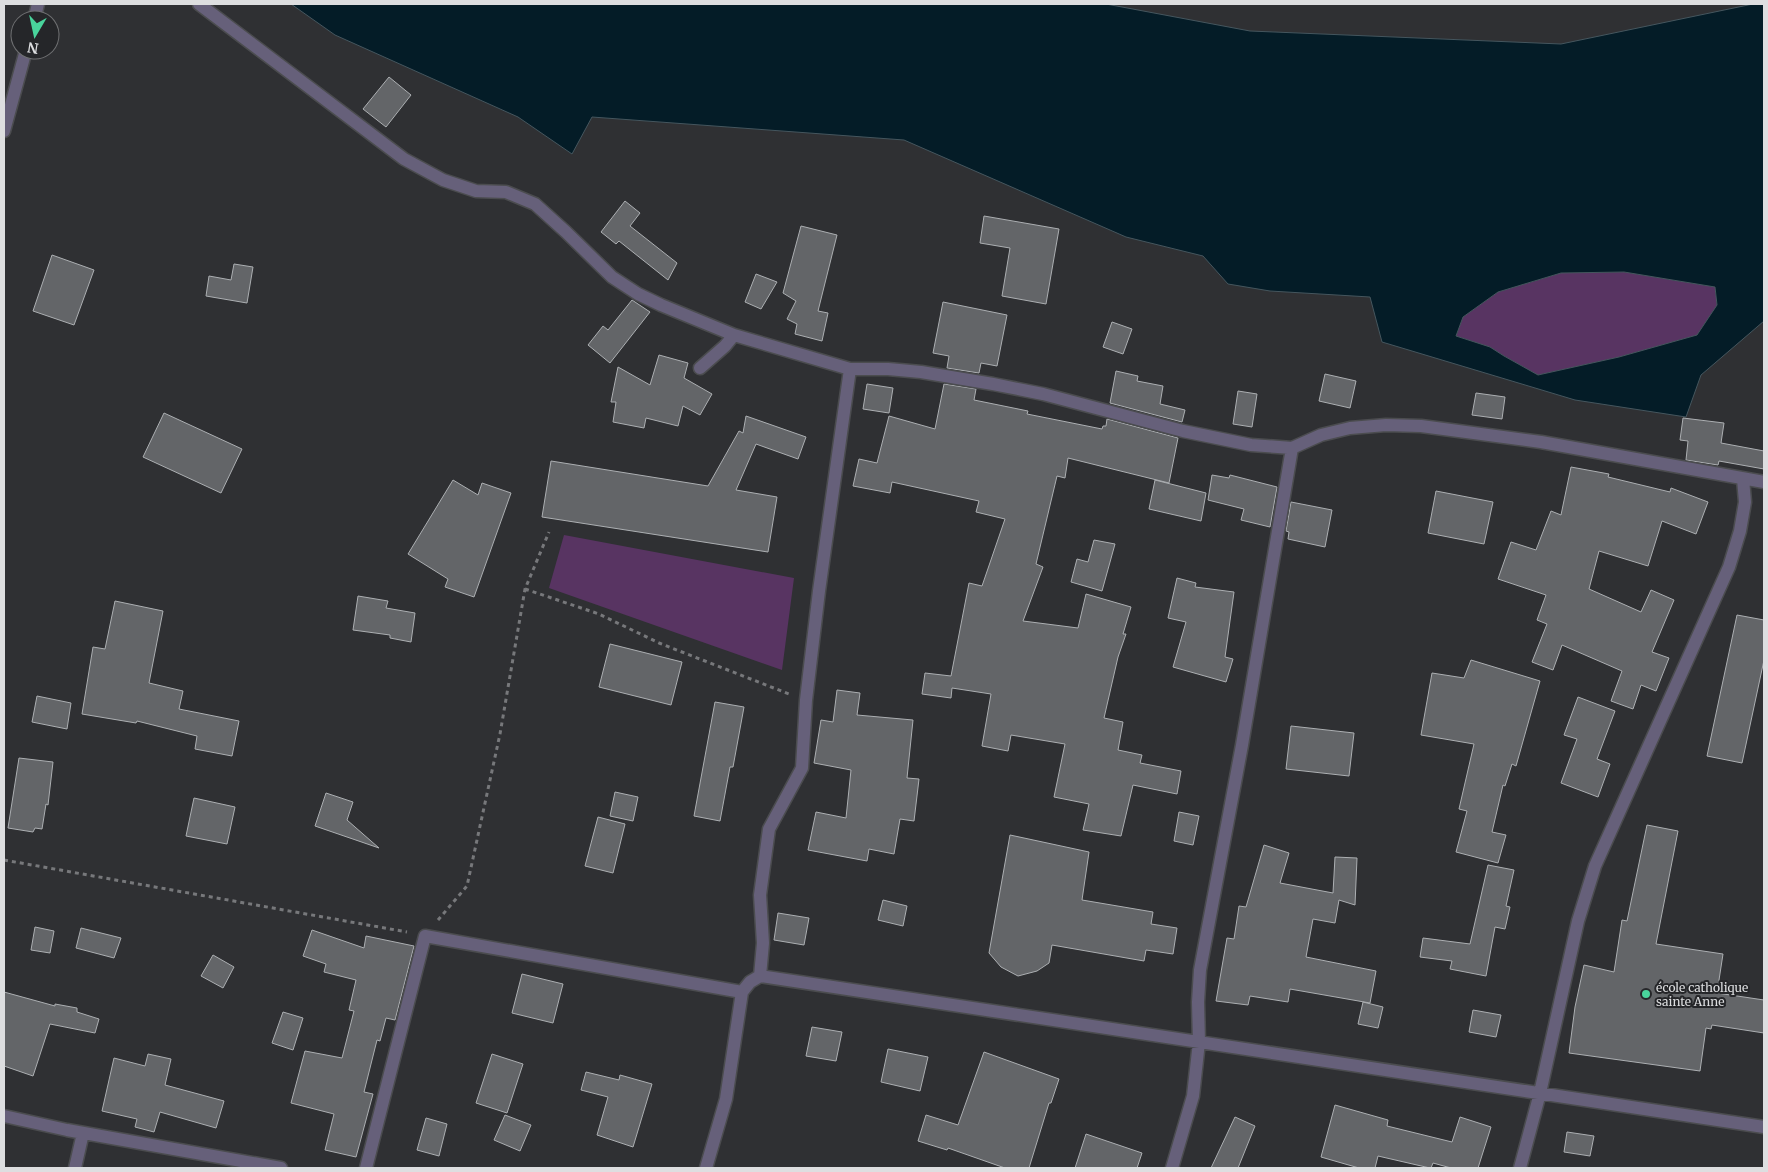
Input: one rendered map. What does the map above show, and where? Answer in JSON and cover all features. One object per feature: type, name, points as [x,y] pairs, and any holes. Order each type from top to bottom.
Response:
[{"type":"street","points":[[199,4],[404,159],[443,180],[476,191],[506,192],[535,204],[612,277],[638,294],[660,305],[734,335],[850,369],[888,369],[921,372],[993,384],[1043,394],[1183,432],[1251,446],[1292,448],[1321,436],[1350,428],[1386,425],[1421,426],[1541,442],[1764,482]]},
{"type":"street","points":[[4,132],[23,60]]},
{"type":"street","points":[[700,368],[725,346],[734,335]]},
{"type":"street","points":[[760,976],[763,944],[760,895],[769,829],[802,768],[806,700],[819,591],[850,369]]},
{"type":"street","points":[[1172,1168],[1193,1096],[1199,1042],[1198,1002],[1200,970],[1242,744],[1292,448]]},
{"type":"street","points":[[1520,1168],[1540,1093],[1578,921],[1595,866],[1729,567],[1740,531],[1745,502],[1742,479]]},
{"type":"street","points":[[366,1168],[425,936],[742,992]]},
{"type":"street","points":[[706,1168],[726,1099],[742,992],[750,982],[760,976],[1764,1126]]},
{"type":"street","points":[[4,1116],[83,1133],[281,1168]]},
{"type":"street","points":[[75,1168],[83,1133]]},
{"type":"path","points":[[4,860],[425,936],[467,886],[500,734],[525,589],[549,532]]},
{"type":"path","points":[[525,589],[599,614],[660,643],[806,700]]},
{"type":"shaded area","points":[[1624,272],[1715,287],[1717,305],[1697,335],[1619,357],[1538,375],[1490,347],[1456,336],[1463,317],[1498,292],[1561,273]]},
{"type":"shaded area","points":[[564,535],[794,578],[782,670],[549,588]]},
{"type":"water","points":[[291,4],[1106,4],[1250,31],[1561,44],[1753,4],[1764,4],[1764,321],[1701,375],[1686,417],[1575,400],[1382,342],[1370,297],[1270,291],[1228,284],[1203,256],[1126,237],[904,140],[592,117],[572,154],[518,117],[335,35]],"holes":[[[1624,272],[1715,287],[1717,305],[1697,335],[1619,357],[1538,375],[1490,347],[1456,336],[1463,317],[1498,292],[1561,273]]]},
{"type":"building","points":[[389,77],[411,95],[386,127],[363,109]]},
{"type":"building","points":[[625,201],[640,213],[630,226],[677,263],[668,280],[619,241],[616,244],[601,232]]},
{"type":"building","points":[[984,216],[1059,229],[1046,304],[1002,296],[1010,248],[980,243]]},
{"type":"building","points":[[801,226],[837,235],[818,311],[828,313],[822,341],[795,334],[797,324],[787,319],[796,301],[783,293]]},
{"type":"building","points":[[52,255],[94,270],[74,325],[33,311]]},
{"type":"building","points":[[234,264],[253,267],[247,303],[206,296],[209,276],[231,280]]},
{"type":"building","points":[[756,274],[777,282],[761,309],[745,302]]},
{"type":"building","points":[[632,300],[650,312],[610,363],[588,345],[603,326],[608,330]]},
{"type":"building","points":[[943,302],[1007,315],[997,366],[981,363],[979,373],[947,368],[949,356],[933,353]]},
{"type":"building","points":[[1112,322],[1132,329],[1123,354],[1103,347]]},
{"type":"building","points":[[659,355],[688,363],[684,378],[712,394],[700,415],[683,406],[678,426],[646,418],[644,428],[613,422],[616,402],[611,402],[618,367],[650,385]]},
{"type":"building","points":[[1116,371],[1138,376],[1137,381],[1163,386],[1160,404],[1185,410],[1182,422],[1110,403]]},
{"type":"building","points":[[1325,374],[1356,381],[1350,408],[1319,401]]},
{"type":"building","points":[[867,384],[893,388],[889,413],[863,409]]},
{"type":"building","points":[[944,384],[976,389],[974,400],[1028,411],[1027,414],[1102,429],[1103,426],[1106,426],[1107,419],[1178,438],[1169,483],[1068,458],[1065,478],[1057,476],[1036,564],[1043,567],[1023,621],[1078,628],[1086,594],[1131,607],[1123,634],[1126,634],[1118,657],[1104,718],[1123,722],[1118,750],[1142,755],[1140,763],[1181,771],[1177,794],[1133,785],[1121,836],[1083,830],[1089,804],[1054,797],[1065,744],[1011,735],[1008,751],[982,746],[991,694],[952,688],[951,698],[922,694],[925,673],[951,676],[969,583],[982,586],[1005,519],[976,512],[979,501],[892,482],[890,493],[853,486],[859,459],[877,463],[889,416],[935,429]]},
{"type":"building","points":[[1238,391],[1257,394],[1252,427],[1233,424]]},
{"type":"building","points":[[1476,393],[1505,397],[1502,419],[1472,415]]},
{"type":"building","points":[[164,413],[242,449],[221,493],[143,457]]},
{"type":"building","points":[[746,416],[806,437],[798,459],[756,444],[736,490],[777,497],[768,552],[542,517],[551,461],[708,486],[739,431],[743,433]]},
{"type":"building","points":[[1683,418],[1724,423],[1721,443],[1764,451],[1764,469],[1719,461],[1718,465],[1686,460],[1688,441],[1680,440]]},
{"type":"building","points":[[1571,467],[1609,474],[1608,477],[1670,492],[1671,488],[1708,502],[1696,534],[1662,521],[1648,566],[1599,551],[1589,589],[1641,612],[1651,590],[1674,600],[1652,652],[1669,658],[1656,691],[1641,685],[1633,709],[1611,701],[1622,671],[1562,645],[1553,670],[1532,662],[1547,624],[1537,620],[1546,595],[1498,579],[1511,542],[1536,550],[1551,511],[1561,515]]},
{"type":"building","points":[[1212,475],[1229,478],[1230,475],[1277,487],[1270,527],[1241,520],[1244,509],[1208,500]]},
{"type":"building","points":[[453,480],[478,495],[482,483],[511,493],[474,597],[445,587],[448,579],[408,554]]},
{"type":"building","points":[[1155,480],[1206,493],[1201,521],[1149,509]]},
{"type":"building","points":[[1436,491],[1493,502],[1484,544],[1428,533]]},
{"type":"building","points":[[1291,502],[1332,510],[1325,547],[1288,539],[1289,532],[1286,531]]},
{"type":"building","points":[[1094,540],[1115,544],[1102,591],[1071,582],[1077,559],[1088,562]]},
{"type":"building","points":[[1177,578],[1196,583],[1195,587],[1234,592],[1225,657],[1233,659],[1226,682],[1173,667],[1186,622],[1168,618]]},
{"type":"building","points":[[358,596],[388,601],[386,608],[415,613],[411,642],[390,638],[390,635],[353,630]]},
{"type":"building","points":[[115,601],[163,611],[149,683],[183,691],[179,709],[239,721],[232,756],[195,749],[197,736],[137,721],[136,723],[82,714],[93,647],[105,649]]},
{"type":"building","points":[[1737,615],[1764,620],[1764,660],[1742,763],[1707,756]]},
{"type":"building","points":[[610,644],[682,662],[671,705],[599,687]]},
{"type":"building","points":[[1471,660],[1540,681],[1516,766],[1512,764],[1505,786],[1503,785],[1492,832],[1506,835],[1498,863],[1456,852],[1467,811],[1459,809],[1474,744],[1421,735],[1432,673],[1464,678]]},
{"type":"building","points":[[837,690],[860,693],[857,715],[913,720],[907,778],[919,779],[914,821],[900,819],[894,854],[869,849],[867,861],[808,850],[816,812],[846,818],[851,770],[814,763],[821,720],[833,722]]},
{"type":"building","points":[[37,696],[71,703],[67,729],[32,722]]},
{"type":"building","points":[[1578,697],[1615,711],[1597,759],[1610,764],[1598,797],[1561,783],[1577,739],[1564,735]]},
{"type":"building","points":[[715,702],[744,707],[733,767],[730,767],[720,821],[694,816]]},
{"type":"building","points":[[1291,726],[1354,733],[1349,776],[1286,769]]},
{"type":"building","points":[[19,758],[53,762],[48,805],[46,804],[42,829],[35,828],[33,832],[8,828]]},
{"type":"building","points":[[615,792],[638,797],[633,821],[610,816]]},
{"type":"building","points":[[326,793],[353,802],[347,820],[379,848],[315,826]]},
{"type":"building","points":[[194,798],[235,807],[227,844],[186,836]]},
{"type":"building","points":[[1179,812],[1199,816],[1193,845],[1174,841]]},
{"type":"building","points":[[598,817],[625,824],[613,873],[585,866]]},
{"type":"building","points":[[1647,825],[1678,831],[1656,944],[1723,954],[1717,993],[1764,1000],[1764,1033],[1712,1025],[1711,1029],[1706,1028],[1700,1071],[1569,1053],[1575,1007],[1584,965],[1614,972],[1622,920],[1627,921]]},
{"type":"building","points":[[1010,835],[1089,852],[1082,900],[1153,912],[1151,924],[1177,928],[1173,954],[1146,950],[1144,961],[1052,945],[1049,963],[1037,971],[1018,976],[1001,967],[989,953]]},
{"type":"building","points":[[1264,845],[1289,853],[1280,883],[1333,893],[1335,857],[1357,858],[1355,905],[1339,900],[1335,923],[1313,919],[1306,957],[1376,971],[1370,1003],[1290,989],[1288,1002],[1250,996],[1248,1005],[1216,1001],[1227,938],[1234,939],[1239,906],[1246,907]]},
{"type":"building","points":[[1488,865],[1514,870],[1506,906],[1510,907],[1505,929],[1495,927],[1486,976],[1450,969],[1452,961],[1420,957],[1423,938],[1470,944]]},
{"type":"building","points":[[883,900],[907,906],[903,926],[878,920]]},
{"type":"building","points":[[778,913],[809,918],[804,945],[774,940]]},
{"type":"building","points":[[35,927],[54,931],[50,953],[31,950]]},
{"type":"building","points":[[81,928],[121,938],[114,958],[76,948]]},
{"type":"building","points":[[312,930],[364,948],[366,936],[414,946],[395,1020],[386,1018],[380,1041],[377,1040],[364,1092],[373,1094],[356,1157],[325,1150],[334,1114],[291,1103],[305,1051],[342,1058],[354,1011],[349,1010],[356,980],[324,972],[326,964],[303,956]]},
{"type":"building","points":[[213,955],[234,967],[223,988],[201,976]]},
{"type":"building","points":[[522,974],[563,984],[553,1023],[512,1013]]},
{"type":"building","points":[[4,992],[55,1006],[55,1004],[77,1008],[77,1012],[99,1019],[95,1033],[50,1024],[33,1076],[4,1066]]},
{"type":"building","points":[[1363,1002],[1383,1007],[1378,1028],[1358,1024]]},
{"type":"building","points":[[1473,1010],[1501,1015],[1496,1037],[1469,1032]]},
{"type":"building","points":[[283,1012],[303,1018],[293,1050],[272,1043]]},
{"type":"building","points":[[812,1027],[842,1032],[836,1061],[806,1056]]},
{"type":"building","points":[[888,1049],[928,1057],[920,1091],[881,1082]]},
{"type":"building","points":[[984,1052],[1059,1079],[1051,1103],[1049,1103],[1029,1168],[1005,1168],[948,1148],[947,1150],[918,1141],[926,1115],[958,1125]]},
{"type":"building","points":[[148,1054],[171,1059],[165,1085],[224,1101],[216,1128],[160,1112],[154,1132],[135,1127],[137,1119],[102,1111],[114,1058],[145,1066]]},
{"type":"building","points":[[492,1054],[523,1064],[507,1113],[476,1103]]},
{"type":"building","points":[[586,1072],[619,1080],[620,1075],[652,1084],[633,1147],[597,1135],[608,1097],[581,1090]]},
{"type":"building","points":[[1335,1105],[1388,1120],[1387,1126],[1452,1142],[1460,1117],[1491,1127],[1478,1168],[1451,1168],[1433,1163],[1430,1168],[1378,1156],[1375,1168],[1359,1168],[1321,1157]]},
{"type":"building","points":[[505,1115],[531,1125],[520,1151],[494,1140]]},
{"type":"building","points":[[1235,1117],[1255,1126],[1238,1168],[1211,1168]]},
{"type":"building","points":[[426,1118],[447,1124],[439,1156],[417,1150]]},
{"type":"building","points":[[1567,1132],[1594,1136],[1590,1156],[1564,1152]]},
{"type":"building","points":[[1086,1134],[1142,1153],[1137,1168],[1075,1168]]},
{"type":"place","name":"école catholique sainte Anne","points":[[1646,994]]}]
